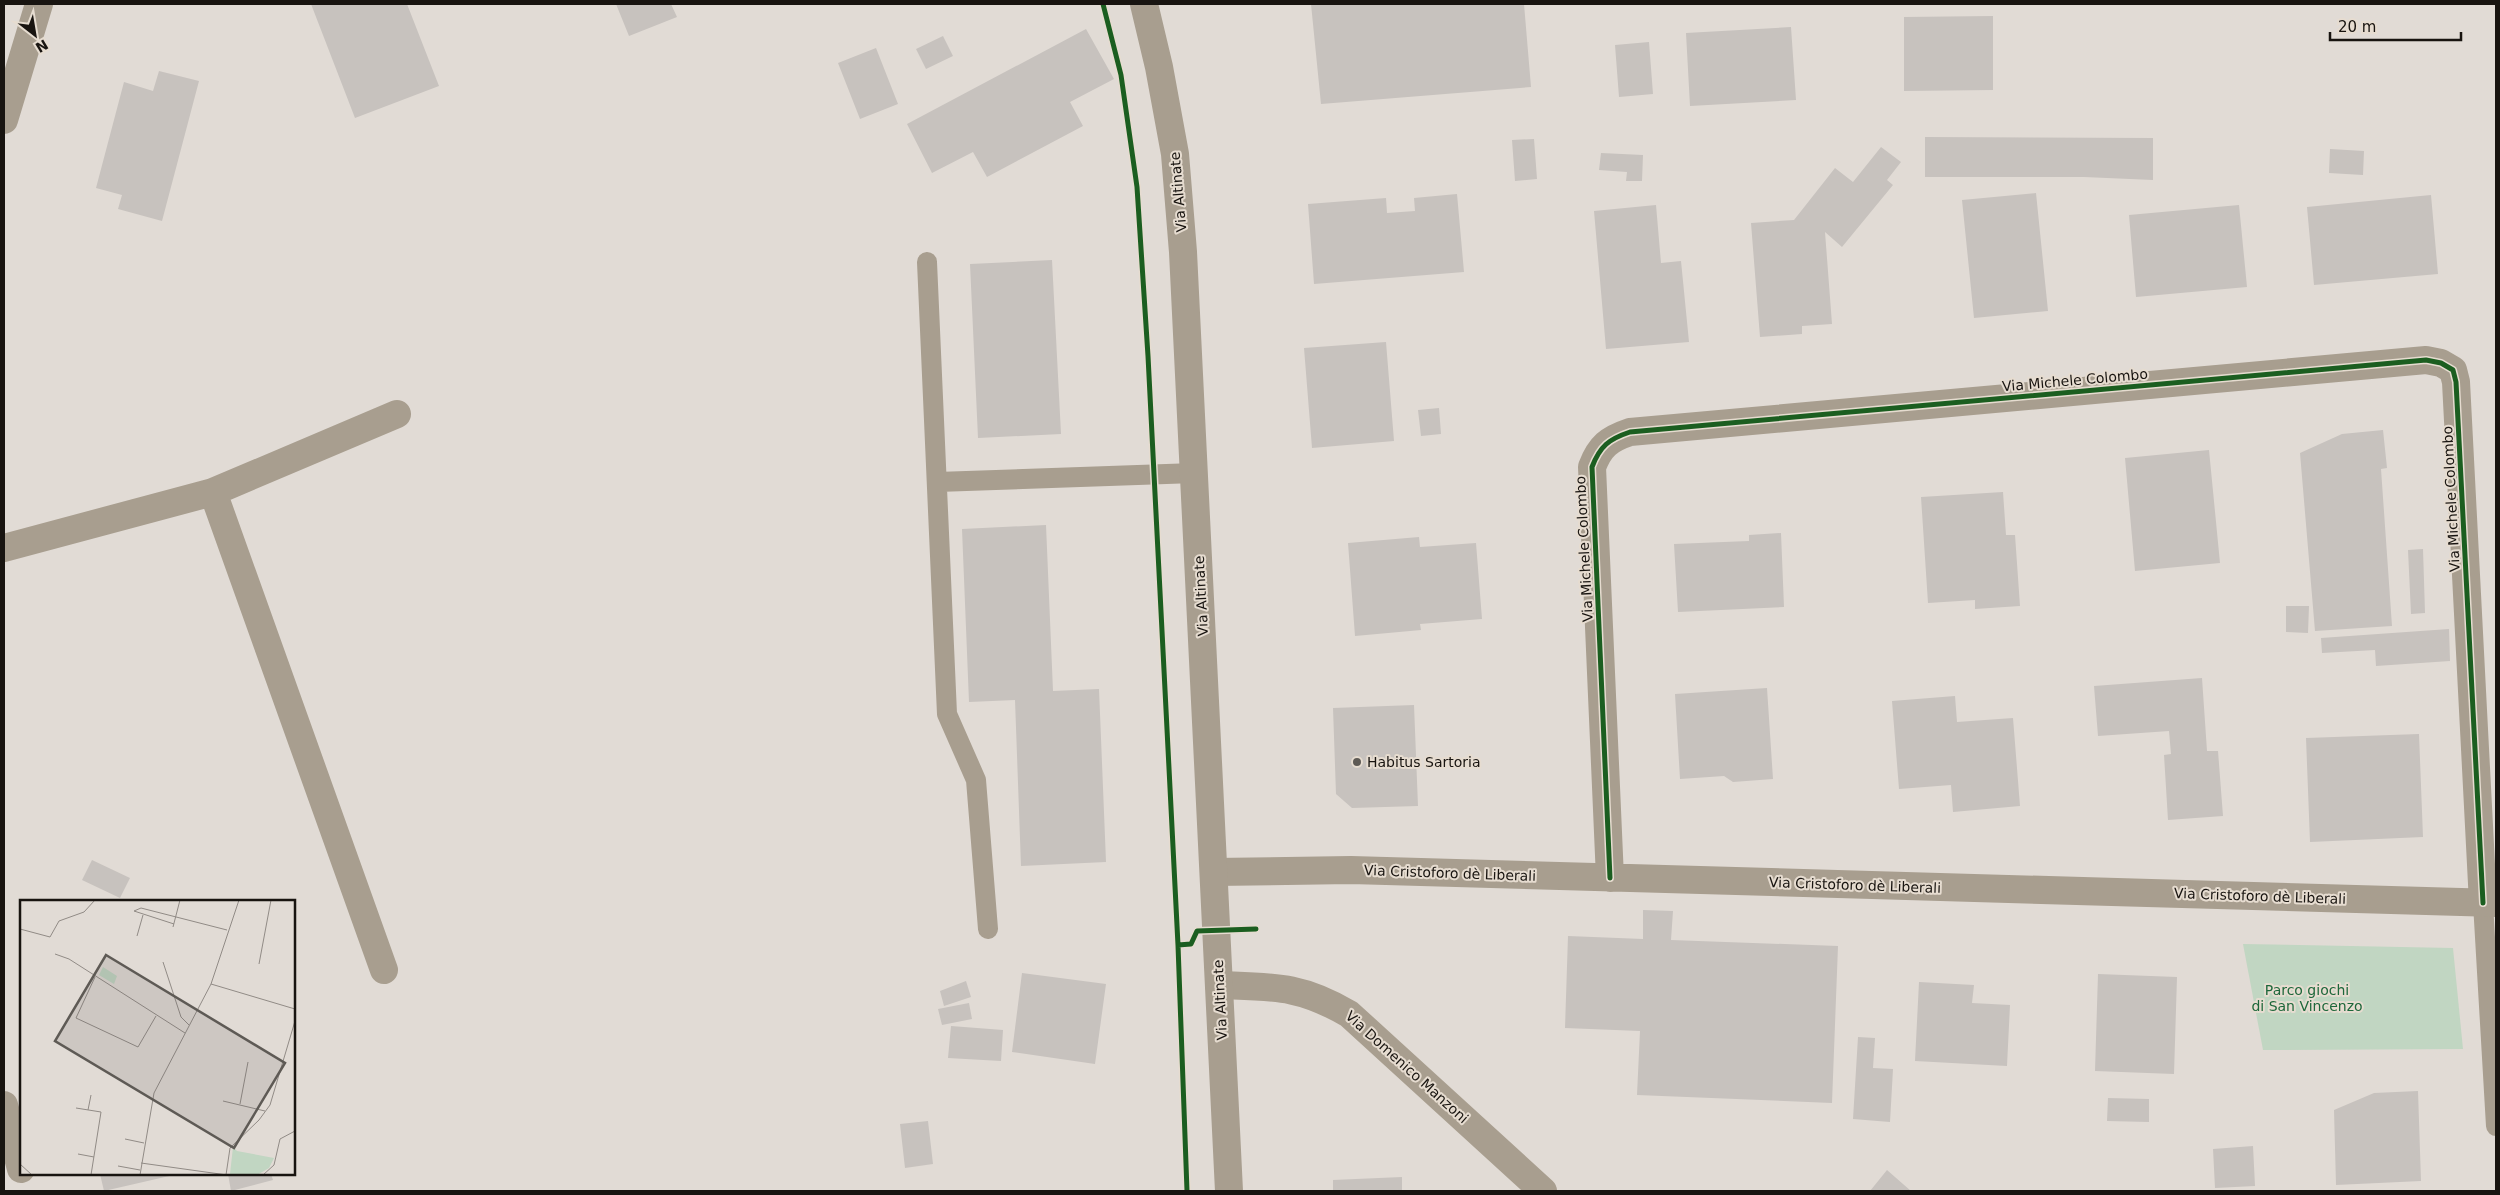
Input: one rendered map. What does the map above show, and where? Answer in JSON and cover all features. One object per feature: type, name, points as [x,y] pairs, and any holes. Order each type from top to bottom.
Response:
[{"type":"street","points":[[4,120],[39,4]]},
{"type":"street","name":"Via Altinate","points":[[1144,4],[1159,67],[1175,154],[1183,252],[1229,1191]]},
{"type":"street","name":"Via Michele Colombo","points":[[1610,878],[1592,467],[1597,453],[1605,442],[1630,432],[2426,360],[2442,363],[2453,370],[2456,382],[2490,903]]},
{"type":"street","points":[[4,548],[214,492],[397,414]]},
{"type":"street","points":[[214,492],[384,970]]},
{"type":"street","name":"Via Cristoforo dè Liberali","points":[[1214,872],[1352,870],[2490,903]]},
{"type":"street","name":"Via Domenico Manzoni","points":[[1219,985],[1278,987],[1298,990],[1316,996],[1349,1014],[1543,1191]]},
{"type":"street","points":[[4,1105],[20,1165]]},
{"type":"street","points":[[23,1175],[28,1191]]},
{"type":"lane","points":[[927,262],[947,714],[976,780],[988,929]]},
{"type":"lane","points":[[937,482],[1195,473]]},
{"type":"lane","points":[[2490,903],[2496,1126]]},
{"type":"green space","name":"Parco giochi di San Vincenzo","points":[[2243,944],[2453,948],[2463,1049],[2263,1050]]},
{"type":"building","points":[[311,4],[407,4],[439,86],[355,118]]},
{"type":"building","points":[[616,4],[671,4],[677,17],[629,36]]},
{"type":"building","points":[[1311,4],[1524,4],[1531,87],[1321,104]]},
{"type":"building","points":[[1993,16],[1993,90],[1904,91],[1904,17]]},
{"type":"building","points":[[1791,27],[1796,100],[1690,106],[1686,33]]},
{"type":"building","points":[[1086,29],[1114,79],[1070,102],[1083,126],[987,177],[973,152],[932,173],[907,124]]},
{"type":"building","points":[[943,36],[953,56],[926,69],[916,49]]},
{"type":"building","points":[[1649,42],[1653,94],[1619,97],[1615,45]]},
{"type":"building","points":[[876,48],[898,104],[860,119],[838,63]]},
{"type":"building","points":[[159,71],[199,81],[162,221],[118,209],[122,195],[96,188],[124,82],[153,91]]},
{"type":"building","points":[[1925,137],[2153,138],[2153,180],[2084,177],[1925,177]]},
{"type":"building","points":[[1534,139],[1537,179],[1515,181],[1512,140]]},
{"type":"building","points":[[1881,147],[1901,162],[1887,180],[1893,185],[1842,247],[1825,232],[1832,324],[1802,326],[1802,334],[1760,337],[1751,223],[1794,220],[1835,168],[1853,182]]},
{"type":"building","points":[[2330,149],[2364,151],[2363,175],[2329,173]]},
{"type":"building","points":[[1601,153],[1643,155],[1642,181],[1626,181],[1627,172],[1599,170]]},
{"type":"building","points":[[2036,193],[2048,311],[1974,318],[1962,200]]},
{"type":"building","points":[[1457,194],[1464,272],[1314,284],[1308,204],[1386,198],[1387,213],[1415,211],[1414,198]]},
{"type":"building","points":[[2431,195],[2438,274],[2314,285],[2307,207]]},
{"type":"building","points":[[1656,205],[1661,263],[1681,261],[1689,342],[1606,349],[1594,211]]},
{"type":"building","points":[[2239,205],[2247,287],[2136,297],[2129,215]]},
{"type":"building","points":[[1052,260],[1061,434],[978,438],[970,264]]},
{"type":"building","points":[[1386,342],[1394,441],[1312,448],[1304,348]]},
{"type":"building","points":[[1439,408],[1441,434],[1421,436],[1418,410]]},
{"type":"building","points":[[2383,430],[2387,468],[2381,469],[2392,626],[2315,631],[2300,453],[2342,434]]},
{"type":"building","points":[[2209,450],[2220,563],[2135,571],[2125,458]]},
{"type":"building","points":[[2003,492],[2006,535],[2015,535],[2020,606],[1975,609],[1975,600],[1928,603],[1921,497]]},
{"type":"building","points":[[1046,525],[1053,691],[1099,689],[1106,862],[1021,866],[1015,700],[969,702],[962,529]]},
{"type":"building","points":[[1781,533],[1784,607],[1678,612],[1674,544],[1749,541],[1749,535]]},
{"type":"building","points":[[1419,537],[1420,547],[1476,543],[1482,619],[1420,624],[1421,630],[1355,636],[1348,543]]},
{"type":"building","points":[[2423,549],[2425,613],[2411,614],[2408,550]]},
{"type":"building","points":[[2286,606],[2309,606],[2308,633],[2286,632]]},
{"type":"building","points":[[2449,629],[2450,661],[2376,666],[2375,650],[2322,653],[2321,638]]},
{"type":"building","points":[[2202,678],[2207,751],[2218,751],[2223,816],[2168,820],[2164,755],[2171,754],[2169,731],[2098,736],[2094,686]]},
{"type":"building","points":[[1767,688],[1773,779],[1733,782],[1724,776],[1680,779],[1675,694]]},
{"type":"building","points":[[1955,696],[1957,722],[2013,718],[2020,806],[1953,812],[1951,785],[1899,789],[1892,701]]},
{"type":"building","points":[[1414,705],[1418,806],[1352,808],[1336,794],[1333,708]]},
{"type":"building","points":[[2419,734],[2423,837],[2310,842],[2306,738]]},
{"type":"building","points":[[92,860],[130,878],[120,898],[82,880]]},
{"type":"building","points":[[1643,910],[1673,911],[1671,940],[1838,946],[1832,1103],[1637,1095],[1640,1031],[1565,1028],[1568,936],[1643,939]]},
{"type":"building","points":[[1022,973],[1106,984],[1095,1064],[1012,1052]]},
{"type":"building","points":[[2098,974],[2177,977],[2174,1074],[2095,1071]]},
{"type":"building","points":[[966,981],[971,997],[944,1006],[940,991]]},
{"type":"building","points":[[1919,982],[1974,985],[1972,1003],[2010,1005],[2007,1066],[1915,1061]]},
{"type":"building","points":[[969,1003],[972,1019],[942,1025],[938,1009]]},
{"type":"building","points":[[951,1026],[1003,1030],[1001,1061],[948,1058]]},
{"type":"building","points":[[1858,1037],[1875,1038],[1873,1068],[1893,1069],[1890,1122],[1853,1119]]},
{"type":"building","points":[[2418,1091],[2421,1181],[2336,1185],[2334,1110],[2374,1093]]},
{"type":"building","points":[[2108,1098],[2149,1099],[2149,1122],[2107,1121]]},
{"type":"building","points":[[928,1121],[933,1164],[905,1168],[900,1124]]},
{"type":"building","points":[[2253,1146],[2255,1186],[2215,1188],[2213,1149]]},
{"type":"building","points":[[1887,1170],[1911,1191],[1870,1191]]},
{"type":"building","points":[[100,1175],[174,1175],[104,1191]]},
{"type":"building","points":[[228,1175],[271,1175],[273,1180],[231,1191]]},
{"type":"building","points":[[1402,1177],[1402,1191],[1333,1191],[1333,1180]]},
{"type":"cycle path","points":[[1103,4],[1121,75],[1137,187],[1148,356],[1178,945],[1187,1191]]},
{"type":"cycle path","points":[[1610,878],[1592,467],[1598,454],[1606,444],[1616,437],[1630,432],[2426,360],[2441,363],[2453,370],[2456,382],[2483,903]]},
{"type":"cycle path","points":[[1178,945],[1191,944],[1197,931],[1256,929]]},
{"type":"place","name":"Habitus Sartoria","points":[[1357,762]]}]
